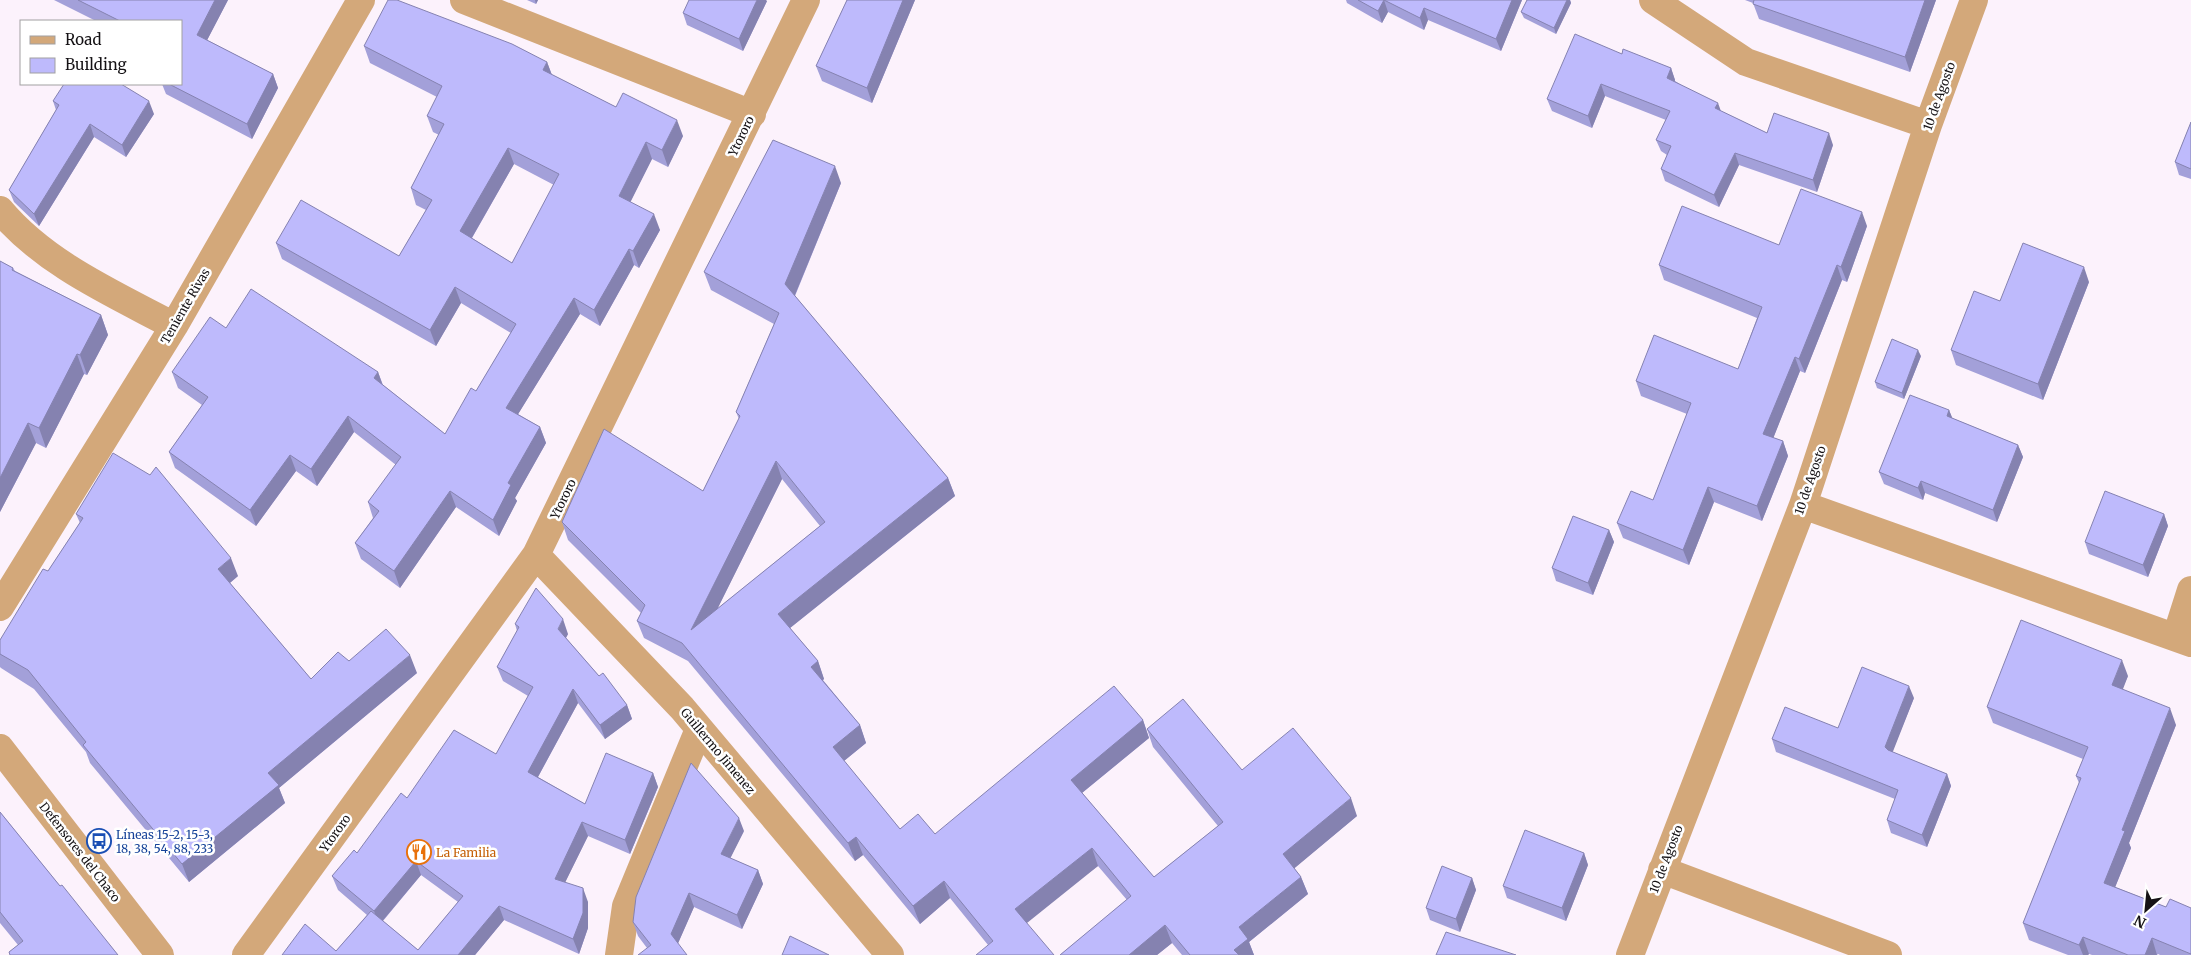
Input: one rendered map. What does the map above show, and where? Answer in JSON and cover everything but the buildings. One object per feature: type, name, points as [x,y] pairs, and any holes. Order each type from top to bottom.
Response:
[{"type":"street","name":"Teniente Rivas","points":[[0,607],[174,326],[361,0]]},
{"type":"street","points":[[464,0],[752,114]]},
{"type":"street","name":"Ytororo","points":[[246,955],[536,555],[806,0]]},
{"type":"street","points":[[1653,0],[1746,62],[1928,125]]},
{"type":"street","name":"10 de Agosto","points":[[1630,955],[1803,505],[1928,125],[1974,0]]},
{"type":"street","points":[[0,210],[11,223],[60,264],[174,326]]},
{"type":"street","points":[[1803,505],[2183,640],[2191,590]]},
{"type":"street","name":"Guillermo Jimenez","points":[[536,555],[699,728],[890,955]]},
{"type":"street","points":[[619,955],[626,906],[699,728]]},
{"type":"street","name":"Defensores del Chaco","points":[[0,748],[160,955]]},
{"type":"street","points":[[1662,870],[1888,955]]},
{"type":"place","name":"Líneas 15-2, 15-3, 18, 38, 54, 88, 233","points":[[99,841]]},
{"type":"place","name":"La Familia","points":[[419,852]]}]
